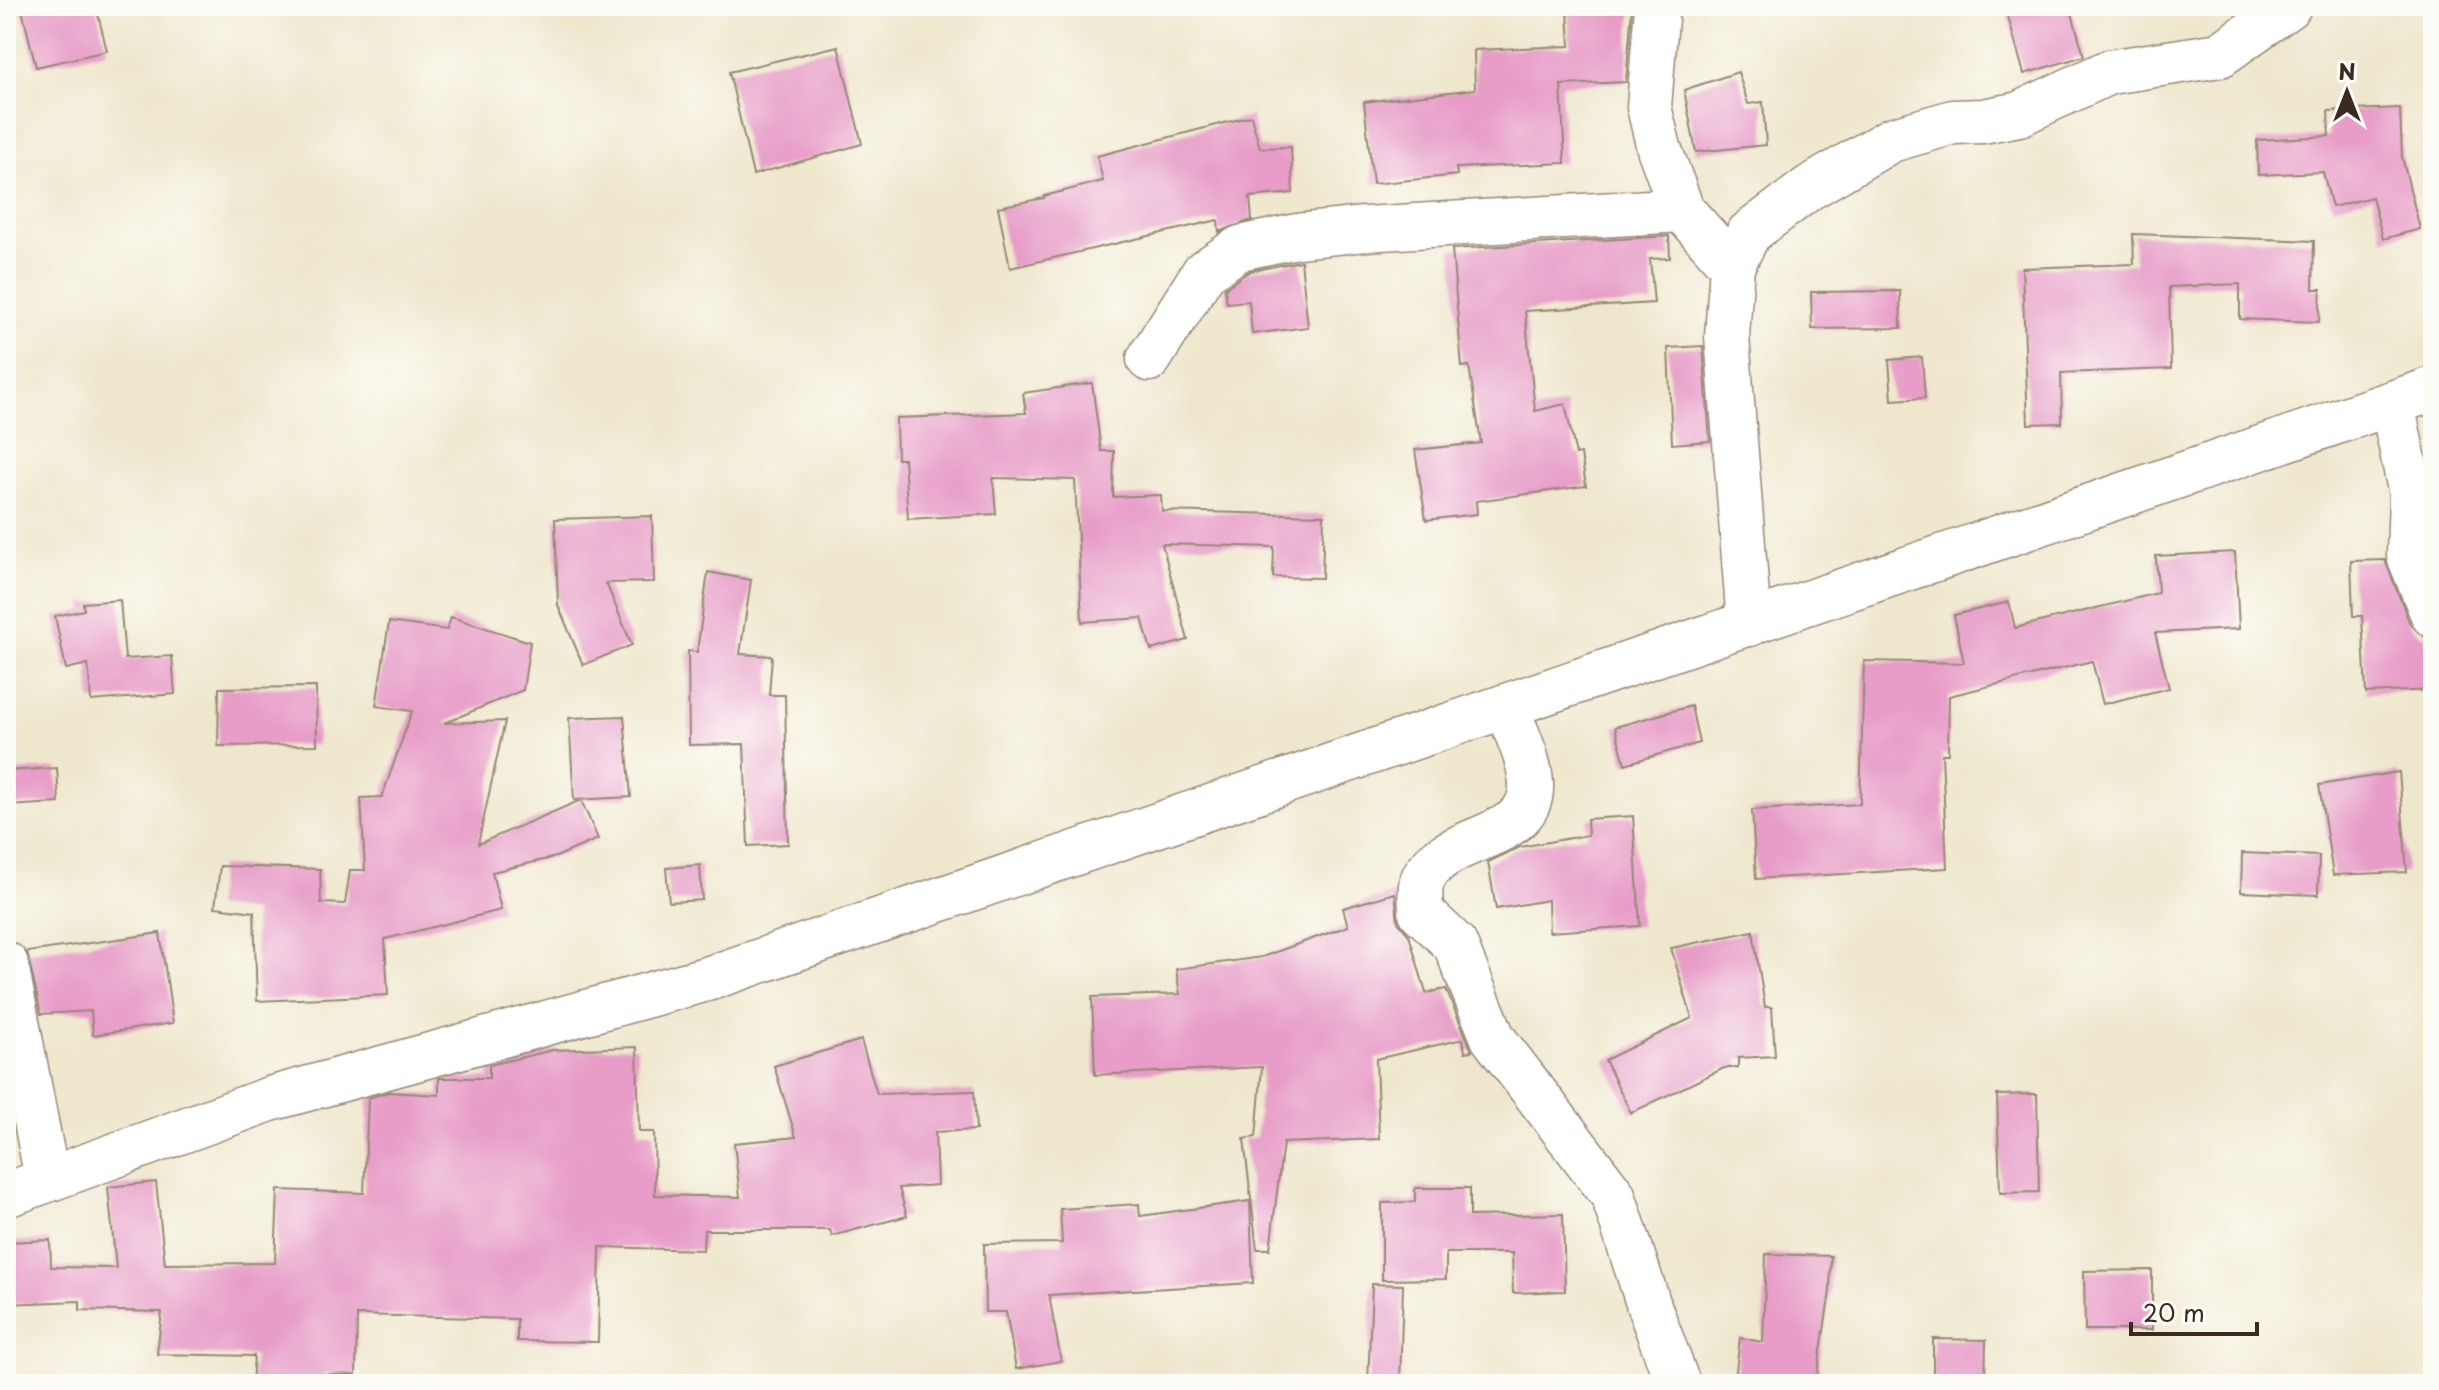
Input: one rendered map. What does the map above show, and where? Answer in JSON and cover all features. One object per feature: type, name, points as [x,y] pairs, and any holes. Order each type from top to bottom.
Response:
[{"type":"street","points":[[1657,6],[1649,107],[1659,148],[1682,210],[1732,266]]},
{"type":"street","points":[[1749,624],[1727,336],[1732,266],[1749,233],[1778,210],[1891,140],[1953,122],[1983,121],[2019,114],[2109,72],[2220,55],[2289,6]]},
{"type":"street","points":[[1149,359],[1204,272],[1240,248],[1297,236],[1365,229],[1682,210]]},
{"type":"street","points":[[6,1195],[270,1099],[710,978],[2433,389]]},
{"type":"street","points":[[2392,404],[2411,494],[2409,556],[2433,615]]},
{"type":"street","points":[[1507,707],[1531,784],[1528,805],[1520,818],[1459,846],[1431,867],[1422,883],[1421,912],[1455,944],[1493,1038],[1613,1195],[1678,1384]]},
{"type":"street","points":[[6,964],[47,1179]]},
{"type":"building","points":[[21,6],[96,6],[107,51],[36,67]]},
{"type":"building","points":[[2005,6],[2070,6],[2084,56],[2024,74]]},
{"type":"building","points":[[1632,8],[1626,82],[1561,85],[1565,163],[1456,168],[1457,175],[1373,184],[1364,102],[1475,89],[1474,50],[1570,46],[1568,11]]},
{"type":"building","points":[[838,46],[862,144],[753,175],[729,72]]},
{"type":"building","points":[[1738,72],[1748,104],[1763,102],[1766,145],[1696,152],[1684,90]]},
{"type":"building","points":[[2400,108],[2402,157],[2420,229],[2383,239],[2372,197],[2332,207],[2323,172],[2258,175],[2257,140],[2329,136],[2328,111]]},
{"type":"building","points":[[1251,116],[1260,148],[1291,147],[1293,193],[1250,197],[1252,220],[1219,232],[1218,220],[1010,268],[998,207],[1103,181],[1097,156]]},
{"type":"building","points":[[2133,234],[2314,241],[2313,289],[2321,289],[2319,322],[2240,319],[2240,284],[2169,287],[2171,369],[2061,373],[2062,423],[2028,424],[2022,268],[2134,264]]},
{"type":"building","points":[[1669,236],[1670,258],[1650,259],[1654,303],[1525,311],[1535,411],[1565,404],[1576,455],[1581,454],[1586,486],[1476,501],[1477,514],[1426,520],[1415,450],[1481,443],[1469,366],[1462,367],[1452,249]]},
{"type":"building","points":[[1301,261],[1308,327],[1252,334],[1249,301],[1227,303],[1225,288],[1250,271]]},
{"type":"building","points":[[1900,291],[1901,328],[1812,329],[1811,292]]},
{"type":"building","points":[[1703,346],[1710,441],[1672,444],[1668,348]]},
{"type":"building","points":[[1922,357],[1925,398],[1892,400],[1889,360]]},
{"type":"building","points":[[1092,383],[1101,451],[1114,451],[1113,497],[1161,495],[1162,511],[1324,515],[1322,578],[1273,577],[1274,547],[1162,544],[1188,640],[1151,650],[1142,618],[1082,622],[1075,480],[993,478],[996,514],[908,519],[904,459],[897,459],[896,418],[1026,413],[1023,393]]},
{"type":"building","points":[[652,516],[654,582],[606,583],[632,645],[583,665],[558,605],[555,519]]},
{"type":"building","points":[[2235,552],[2239,629],[2155,633],[2169,688],[2103,704],[2092,661],[1949,696],[1948,754],[1942,754],[1947,868],[1756,879],[1752,810],[1860,804],[1864,661],[1964,663],[1954,615],[2009,602],[2015,628],[2158,593],[2156,556]]},
{"type":"building","points":[[2385,560],[2410,624],[2426,638],[2426,646],[2432,645],[2433,690],[2366,693],[2362,616],[2353,616],[2351,561]]},
{"type":"building","points":[[708,572],[751,580],[740,654],[772,656],[769,695],[785,695],[788,844],[748,846],[744,744],[689,745],[688,651],[697,652]]},
{"type":"building","points":[[120,600],[125,659],[172,656],[175,694],[91,701],[88,664],[66,669],[55,616],[84,610],[83,603]]},
{"type":"building","points":[[451,617],[530,642],[523,690],[444,723],[505,721],[478,844],[581,800],[598,839],[556,857],[492,872],[501,910],[385,939],[388,995],[257,1001],[254,912],[215,907],[220,866],[320,869],[321,903],[345,904],[350,870],[365,870],[361,798],[382,797],[412,711],[376,706],[389,622],[447,630]]},
{"type":"building","points":[[316,687],[317,745],[218,746],[219,688]]},
{"type":"building","points":[[1691,706],[1699,743],[1625,764],[1615,727]]},
{"type":"building","points":[[624,716],[631,797],[574,800],[569,718]]},
{"type":"building","points":[[57,768],[59,803],[6,806],[6,771]]},
{"type":"building","points":[[2399,772],[2407,872],[2333,875],[2319,785]]},
{"type":"building","points":[[1633,816],[1640,926],[1549,932],[1548,900],[1496,909],[1488,862],[1520,847],[1588,835],[1587,819]]},
{"type":"building","points":[[2242,853],[2319,856],[2318,895],[2241,892]]},
{"type":"building","points":[[700,865],[702,900],[669,902],[666,868]]},
{"type":"building","points":[[1395,893],[1398,922],[1409,935],[1426,993],[1446,989],[1472,1051],[1465,1052],[1463,1039],[1376,1059],[1379,1139],[1283,1143],[1270,1249],[1257,1249],[1244,1139],[1256,1137],[1262,1067],[1095,1075],[1092,997],[1180,994],[1176,969],[1262,957],[1348,926],[1343,908]]},
{"type":"building","points":[[1753,931],[1765,1007],[1772,1007],[1775,1056],[1738,1058],[1738,1068],[1724,1068],[1631,1113],[1605,1060],[1692,1018],[1671,948]]},
{"type":"building","points":[[160,933],[173,1023],[93,1035],[91,1011],[41,1014],[27,952]]},
{"type":"building","points":[[861,1040],[877,1094],[974,1091],[976,1130],[935,1132],[937,1185],[899,1188],[907,1216],[832,1236],[830,1230],[704,1230],[703,1250],[600,1247],[598,1342],[517,1341],[517,1319],[357,1315],[356,1375],[323,1374],[322,1384],[252,1384],[254,1356],[157,1354],[162,1312],[80,1310],[80,1301],[6,1304],[6,1242],[50,1240],[51,1267],[116,1268],[108,1187],[156,1182],[165,1264],[275,1263],[278,1190],[364,1193],[368,1098],[388,1092],[439,1095],[439,1078],[489,1078],[489,1065],[553,1050],[637,1047],[639,1132],[654,1132],[655,1195],[740,1197],[734,1143],[796,1137],[774,1066]]},
{"type":"building","points":[[2037,1094],[2039,1192],[2000,1193],[1997,1095]]},
{"type":"building","points":[[1415,1188],[1470,1188],[1470,1216],[1563,1214],[1565,1291],[1513,1293],[1512,1253],[1446,1253],[1446,1279],[1382,1280],[1382,1203],[1415,1202]]},
{"type":"building","points":[[1250,1201],[1253,1283],[1049,1295],[1061,1361],[1016,1369],[1006,1312],[985,1312],[984,1244],[1062,1243],[1060,1209],[1139,1204],[1140,1216]]},
{"type":"building","points":[[1766,1254],[1831,1256],[1830,1291],[1816,1384],[1769,1384],[1735,1379],[1740,1338],[1763,1342]]},
{"type":"building","points":[[2152,1270],[2152,1330],[2085,1330],[2084,1271]]},
{"type":"building","points":[[1372,1284],[1403,1285],[1400,1384],[1368,1384]]},
{"type":"building","points":[[1933,1339],[1986,1340],[1985,1384],[1933,1384]]}]
